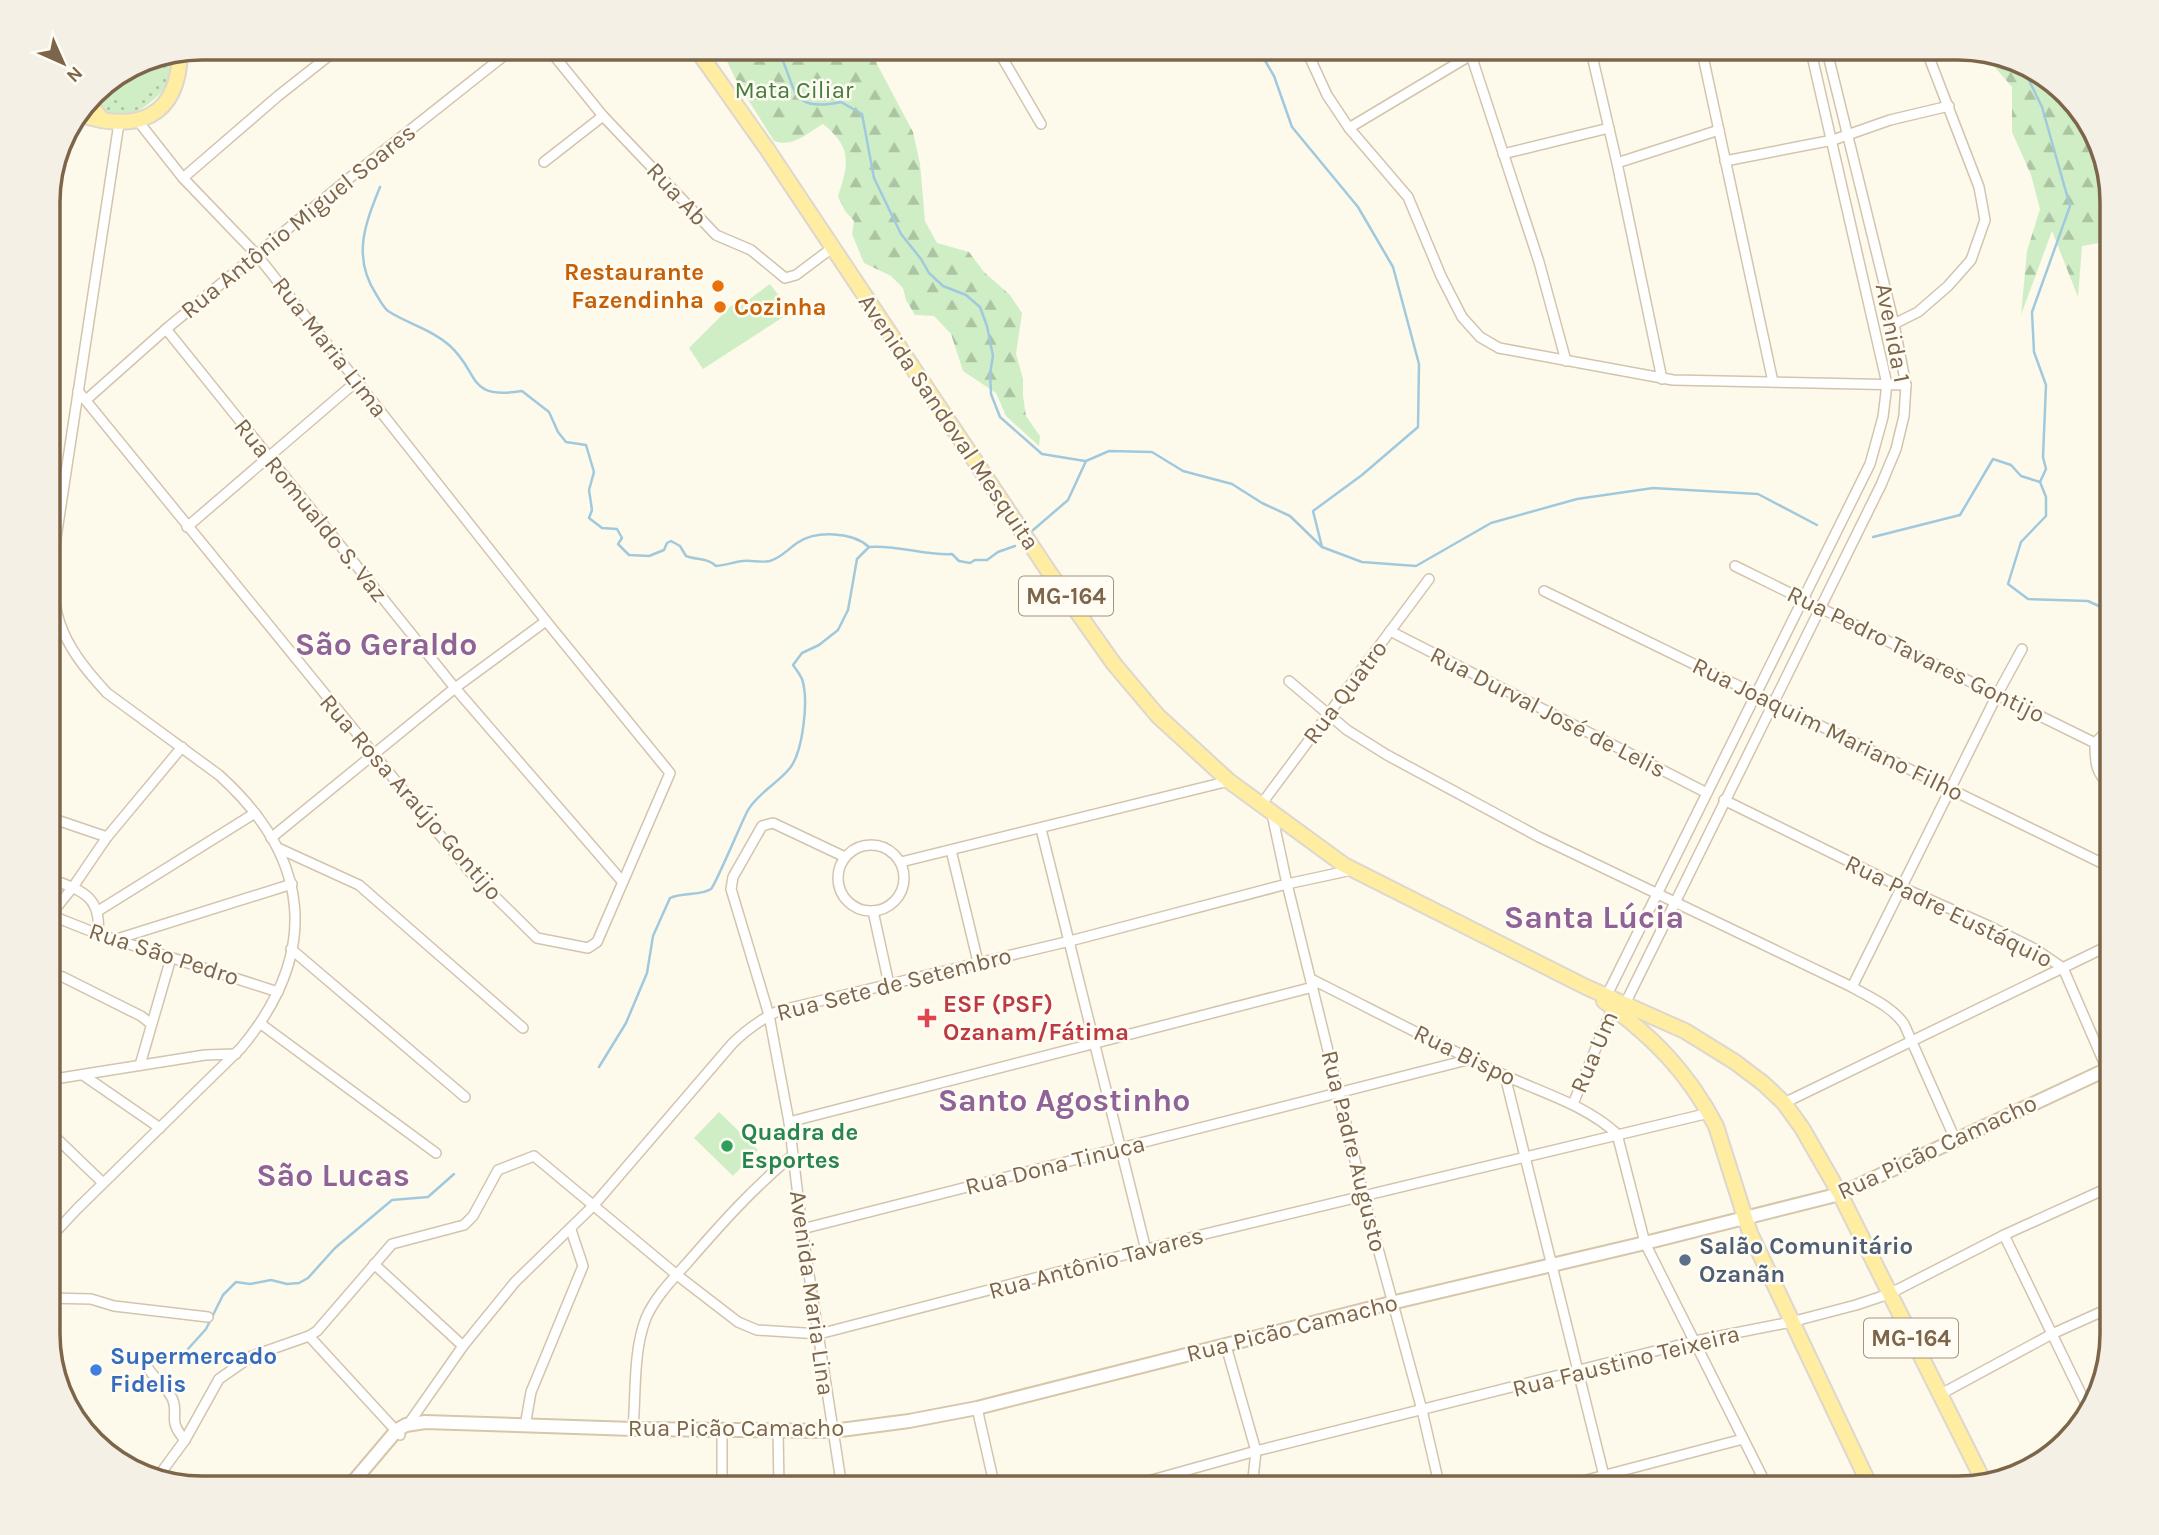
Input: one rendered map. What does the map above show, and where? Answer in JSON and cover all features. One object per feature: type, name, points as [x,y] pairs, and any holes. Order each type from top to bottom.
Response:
[{"type":"main road","name":"Avenida Sandoval Mesquita","points":[[704,60],[1114,664],[1158,716],[1229,781],[1353,870],[1587,987],[1616,1005],[1685,1031],[1735,1062],[1765,1084],[1784,1103],[1802,1128],[1840,1194]]},
{"type":"main road","points":[[88,116],[119,123],[138,121],[151,116],[170,98],[176,87],[178,62]]},
{"type":"main road","points":[[94,109],[102,120]]},
{"type":"main road","points":[[1616,1005],[1669,1055],[1709,1112],[1716,1126],[1745,1218],[1791,1322],[1865,1476]]},
{"type":"main road","points":[[1669,1055],[1664,1043],[1667,1037],[1672,1032],[1685,1031]]},
{"type":"main road","name":"MG-164","points":[[1840,1194],[1979,1474]]},
{"type":"street","points":[[183,178],[324,60]]},
{"type":"street","name":"Rua Antônio Miguel Soares","points":[[86,400],[166,329],[499,60]]},
{"type":"street","name":"Rua Ab","points":[[558,60],[604,116],[716,235],[751,250],[785,278],[796,275],[832,248]]},
{"type":"street","points":[[1004,60],[1041,124]]},
{"type":"street","points":[[1311,60],[1327,95],[1349,128],[1408,197],[1441,276],[1462,317],[1480,337],[1499,348],[1662,379],[1906,385]]},
{"type":"street","points":[[1349,128],[1463,60]]},
{"type":"street","points":[[1473,60],[1539,262],[1566,361]]},
{"type":"street","points":[[1593,60],[1662,379]]},
{"type":"street","points":[[1705,60],[1773,382]]},
{"type":"street","name":"Avenida 1","points":[[1616,1005],[1658,892],[1870,464],[1883,417],[1887,384],[1813,60]]},
{"type":"street","name":"Avenida 1","points":[[1616,1005],[1675,901],[1821,607],[1896,449],[1904,416],[1906,385],[1894,324],[1829,60]]},
{"type":"street","points":[[1894,324],[1918,312],[1948,286],[1971,260],[1984,220],[1979,187],[1930,60]]},
{"type":"street","points":[[1725,161],[1833,141],[1890,120],[1949,106]]},
{"type":"street","points":[[544,162],[604,116]]},
{"type":"street","name":"Rua Maria Lima","points":[[138,121],[183,178],[257,255],[546,621],[670,773],[622,881]]},
{"type":"street","points":[[60,517],[119,123]]},
{"type":"street","points":[[1503,154],[1609,128]]},
{"type":"street","points":[[1617,163],[1719,130]]},
{"type":"street","name":"Rua Romualdo S. Vaz","points":[[166,329],[455,688],[622,881]]},
{"type":"street","points":[[187,527],[357,381]]},
{"type":"street","name":"Rua Rosa Araújo Gontijo","points":[[78,391],[470,872],[537,938],[588,948],[597,942],[622,881]]},
{"type":"street","name":"Rua Pedro Tavares Gontijo","points":[[1735,566],[2095,743]]},
{"type":"street","name":"Rua Quatro","points":[[1266,810],[1328,715],[1429,579]]},
{"type":"street","name":"Rua Joaquim Mariano Filho","points":[[1544,591],[2100,864]]},
{"type":"street","points":[[271,838],[455,688],[546,621]]},
{"type":"street","points":[[60,624],[68,644],[107,693],[235,789],[255,813],[288,867],[295,902],[295,925],[285,977],[261,1024],[236,1054],[60,1228]]},
{"type":"street","name":"Rua Durval José de Lelis","points":[[1390,631],[1707,793]]},
{"type":"street","points":[[1852,987],[2022,649]]},
{"type":"street","points":[[1289,681],[1328,715],[1387,755],[1539,836],[1852,987],[1897,1014],[1904,1024],[1955,1139]]},
{"type":"street","points":[[2100,738],[2095,743],[2095,761],[2100,774]]},
{"type":"street","points":[[60,903],[107,837],[182,747]]},
{"type":"street","points":[[901,862],[1229,781]]},
{"type":"street","name":"Rua Padre Eustáquio","points":[[1724,800],[2035,949],[2063,968],[2100,1050]]},
{"type":"street","name":"Rua Padre Augusto","points":[[1266,810],[1437,1476]]},
{"type":"street","points":[[98,911],[255,813]]},
{"type":"street","points":[[60,821],[107,837]]},
{"type":"street","name":"Avenida Maria Lina","points":[[840,1476],[802,1229],[789,1122],[769,1015],[731,889],[733,877],[762,826],[773,823],[845,857]]},
{"type":"street","points":[[1041,829],[1146,1250]]},
{"type":"street","points":[[863,845],[885,847],[901,862],[904,873],[900,894],[884,909],[862,910],[852,906],[844,898],[837,877],[839,866],[845,857],[863,845]]},
{"type":"street","points":[[277,847],[359,885],[523,1028]]},
{"type":"street","points":[[951,850],[978,962]]},
{"type":"street","name":"Rua Sete de Setembro","points":[[403,1430],[463,1346],[515,1282],[593,1206],[732,1045],[749,1028],[769,1015],[1287,884],[1353,870]]},
{"type":"street","points":[[60,882],[86,895],[98,911],[98,934]]},
{"type":"street","points":[[115,940],[292,884]]},
{"type":"street","points":[[873,911],[889,984]]},
{"type":"street","name":"Rua São Pedro","points":[[60,920],[278,992]]},
{"type":"street","points":[[291,948],[465,1097]]},
{"type":"street","points":[[1784,1103],[2100,950]]},
{"type":"street","points":[[140,1065],[171,958]]},
{"type":"street","points":[[60,977],[150,1023]]},
{"type":"street","points":[[789,1122],[1093,1044],[1312,983]]},
{"type":"street","name":"Rua Bispo","points":[[1312,983],[1505,1076],[1573,1104],[1608,1125],[1617,1134]]},
{"type":"street","name":"Rua Um","points":[[1573,1104],[1616,1005]]},
{"type":"street","points":[[261,1024],[436,1153]]},
{"type":"street","points":[[60,1078],[205,1055],[236,1054]]},
{"type":"street","name":"Rua Dona Tinuca","points":[[802,1229],[1471,1059]]},
{"type":"street","points":[[83,1075],[160,1128]]},
{"type":"street","points":[[1505,1076],[1604,1476],[1743,1439]]},
{"type":"street","name":"Rua Picão Camacho","points":[[403,1430],[425,1422],[634,1429],[833,1431],[977,1408],[1391,1303],[1840,1194],[1955,1139],[2100,1076]]},
{"type":"street","name":"Rua Antônio Tavares","points":[[374,1264],[392,1244],[464,1226],[473,1216],[498,1170],[534,1156],[725,1314],[748,1328],[776,1333],[819,1334],[1146,1250],[1709,1112]]},
{"type":"street","points":[[1617,1134],[1645,1243],[1762,1476]]},
{"type":"street","points":[[60,1142],[103,1183]]},
{"type":"street","points":[[634,1429],[638,1359],[646,1318],[654,1303],[767,1176],[793,1155]]},
{"type":"street","name":"Rua Faustino Teixeira","points":[[1166,1476],[1695,1341],[1791,1322],[1889,1294],[2004,1235],[2100,1191]]},
{"type":"street","points":[[525,1426],[531,1392],[583,1266],[570,1230]]},
{"type":"street","points":[[2004,1235],[2084,1399]]},
{"type":"street","points":[[163,1470],[185,1440],[219,1379],[252,1356],[309,1336],[341,1306],[374,1264],[463,1346]]},
{"type":"street","points":[[60,1298],[91,1299],[114,1306],[208,1317]]},
{"type":"street","points":[[1939,1395],[2052,1334],[2100,1312]]},
{"type":"street","points":[[309,1336],[403,1430],[387,1442],[358,1476]]},
{"type":"street","points":[[1226,1346],[1256,1451],[1253,1476]]},
{"type":"street","points":[[143,1356],[146,1368],[173,1401],[175,1429],[185,1440]]},
{"type":"street","points":[[977,1408],[992,1476]]},
{"type":"street","points":[[722,1429],[722,1476]]},
{"type":"street","points":[[778,1430],[779,1476]]},
{"type":"green space","name":"Mata Ciliar","points":[[726,60],[875,60],[913,132],[920,164],[925,221],[937,243],[969,252],[984,272],[1010,295],[1022,313],[1016,354],[1023,379],[1026,416],[1040,436],[1039,446],[1006,416],[996,393],[963,371],[951,334],[934,316],[915,315],[906,300],[903,288],[891,276],[864,263],[852,234],[854,221],[845,211],[838,196],[846,165],[846,157],[839,140],[823,124],[794,141],[774,141]]},
{"type":"green space","points":[[172,62],[170,84],[153,100],[135,112],[116,115],[96,106],[122,83],[147,70]]},
{"type":"green space","points":[[1991,63],[2029,78],[2058,101],[2070,115],[2081,130],[2092,156],[2100,201],[2100,243],[2082,246],[2078,297],[2052,231],[2021,315],[2027,251],[2040,209],[2031,175],[2012,132],[2012,87]]},
{"type":"green space","points":[[158,67],[163,72],[130,106],[113,90],[138,74]]},
{"type":"green space","points":[[770,284],[791,312],[703,369],[689,348],[732,305],[740,306]]},
{"type":"green space","points":[[719,1112],[758,1150],[733,1176],[694,1138]]},
{"type":"waterway","points":[[783,60],[791,84],[802,100],[823,105],[841,102],[862,114],[874,178],[901,234],[929,273],[943,286],[966,295],[980,307],[993,356],[991,394],[1000,417],[1042,454],[1085,461]]},
{"type":"waterway","points":[[1265,60],[1274,76],[1292,127],[1358,207],[1393,267],[1419,364],[1418,427],[1362,475],[1313,511],[1322,547]]},
{"type":"waterway","points":[[2028,77],[2042,107],[2070,206],[2032,312],[2034,352],[2046,385],[2043,457],[2046,469],[2040,482]]},
{"type":"waterway","points":[[380,187],[366,227],[363,254],[369,280],[383,305],[388,311],[449,345],[482,388],[504,393],[522,391],[549,412],[566,442],[586,445],[594,472],[589,490],[592,510],[589,518],[602,528],[617,529],[622,538],[618,544],[629,555],[649,556],[664,550],[671,541],[680,546],[686,556],[706,560],[716,566],[743,561],[767,562],[805,539],[834,534],[854,538],[869,547],[952,554],[959,561],[970,563],[987,560],[998,552],[1015,546]]},
{"type":"waterway","points":[[1032,531],[1068,500],[1086,461],[1109,451],[1152,452],[1183,471],[1232,484],[1262,503],[1290,516],[1322,547],[1362,562],[1416,566],[1491,523],[1577,499],[1653,488],[1758,494],[1817,525]]},
{"type":"waterway","points":[[1873,537],[1960,515],[1993,459],[2011,465],[2021,476],[2040,482],[2046,497],[2046,516],[2021,542],[2008,584],[2028,599],[2088,601],[2100,606]]},
{"type":"waterway","points":[[599,1067],[626,1023],[647,973],[653,936],[670,898],[711,889],[748,810],[795,760],[801,738],[805,699],[802,679],[793,665],[802,653],[819,645],[838,630],[848,610],[857,559],[869,547]]},
{"type":"waterway","points":[[188,1349],[206,1329],[223,1295],[236,1282],[250,1284],[271,1280],[287,1284],[299,1283],[308,1278],[335,1248],[392,1200],[428,1197],[454,1174]]},
{"type":"place","name":"Restaurante Fazendinha","points":[[718,286]]},
{"type":"place","name":"Cozinha","points":[[720,307]]},
{"type":"place","name":"ESF (PSF) Ozanam/Fátima","points":[[927,1018]]},
{"type":"place","name":"Quadra de Esportes","points":[[727,1146]]},
{"type":"place","name":"Salão Comunitário Ozanãn","points":[[1685,1260]]},
{"type":"place","name":"Supermercado Fidelis","points":[[96,1370]]},
{"type":"district","name":"São Geraldo","points":[[386,644]]},
{"type":"district","name":"Santa Lúcia","points":[[1594,917]]},
{"type":"district","name":"Santo Agostinho","points":[[1064,1100]]},
{"type":"district","name":"São Lucas","points":[[333,1175]]}]
